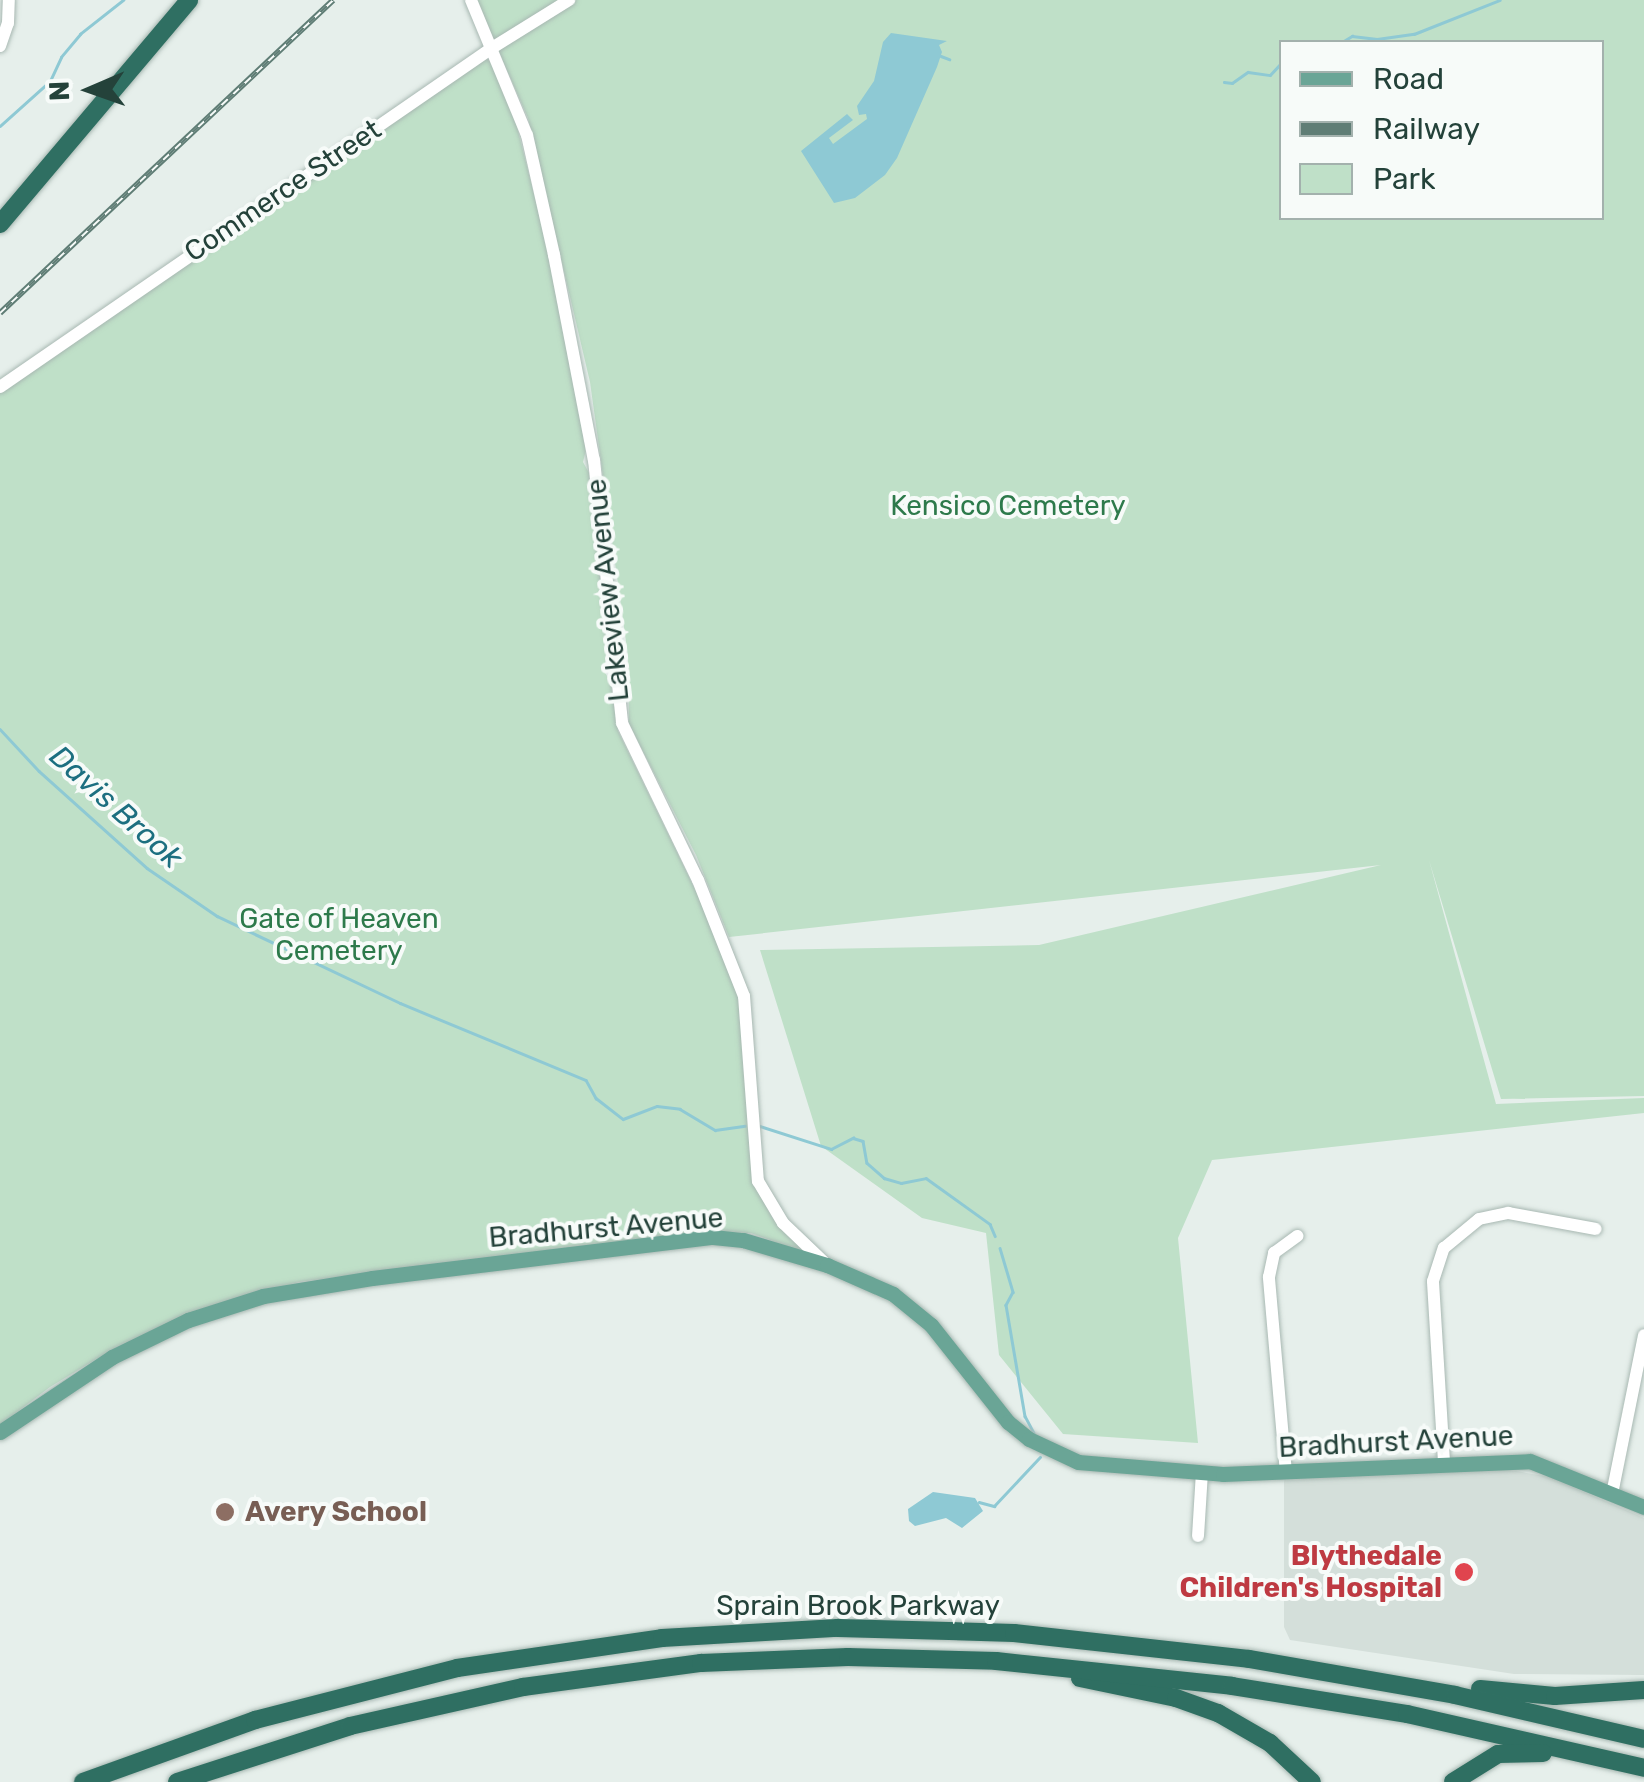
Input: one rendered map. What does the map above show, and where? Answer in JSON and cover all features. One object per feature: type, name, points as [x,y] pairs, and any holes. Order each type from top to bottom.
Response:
[{"type":"highway","points":[[0,210],[177,0]]},
{"type":"highway","points":[[0,224],[189,0]]},
{"type":"highway","name":"Sprain Brook Parkway","points":[[82,1782],[214,1734],[370,1688],[502,1660],[662,1638],[823,1628],[958,1630],[1161,1647],[1310,1668],[1455,1695],[1644,1739]]},
{"type":"highway","name":"Sprain Brook Parkway","points":[[177,1782],[380,1718],[582,1677],[817,1657],[996,1661],[1144,1674],[1320,1699],[1480,1729],[1641,1768]]},
{"type":"highway","points":[[996,1661],[1202,1706],[1270,1743],[1312,1782]]},
{"type":"highway","points":[[1310,1668],[1534,1696],[1644,1690]]},
{"type":"highway","points":[[1453,1782],[1480,1761],[1516,1751],[1641,1768]]},
{"type":"main road","name":"Bradhurst Avenue","points":[[0,1432],[81,1376],[152,1337],[230,1306],[304,1288],[713,1237],[743,1240],[828,1265],[893,1294],[916,1310],[1008,1422],[1055,1454],[1103,1467],[1202,1473],[1530,1461],[1644,1507]]},
{"type":"street","points":[[0,46],[8,23],[8,0]]},
{"type":"street","name":"Lakeview Avenue","points":[[471,0],[533,154],[590,432],[622,723],[698,880],[744,996],[758,1182],[783,1223],[828,1265]]},
{"type":"street","name":"Commerce Street","points":[[0,387],[492,48],[569,0]]},
{"type":"street","points":[[1444,1462],[1433,1282],[1444,1248],[1480,1218],[1508,1212],[1596,1229]]},
{"type":"street","points":[[1286,1472],[1269,1277],[1274,1253],[1297,1236]]},
{"type":"street","points":[[1612,1494],[1644,1334]]},
{"type":"street","points":[[1198,1536],[1202,1473]]},
{"type":"shaded area","name":"Blythedale Children's Hospital","points":[[1499,1468],[1550,1477],[1644,1518],[1644,1675],[1514,1674],[1290,1640],[1284,1627],[1284,1480]]},
{"type":"green space","name":"Kensico Cemetery","points":[[476,0],[1644,0],[1644,1096],[1501,1099],[1429,860],[1496,1104],[1644,1098],[1644,1113],[1212,1160],[1178,1238],[1198,1443],[1063,1434],[999,1355],[986,1233],[922,1218],[821,1146],[760,950],[1039,945],[1381,865],[729,937],[696,855],[629,724],[628,656],[590,382],[528,118]]},
{"type":"green space","name":"Gate of Heaven Cemetery","points":[[484,59],[492,61],[516,123],[544,234],[586,450],[583,462],[589,473],[608,654],[603,670],[610,680],[618,731],[704,908],[737,989],[747,1048],[752,1175],[772,1217],[803,1247],[802,1252],[751,1233],[687,1233],[299,1282],[197,1310],[118,1346],[50,1387],[0,1425],[0,392]]},
{"type":"water","points":[[891,33],[947,41],[939,45],[942,52],[937,67],[897,158],[885,175],[855,198],[834,203],[801,151],[847,114],[853,120],[829,138],[833,144],[867,119],[866,114],[859,115],[857,106],[874,81],[883,42]]},
{"type":"water","points":[[933,1492],[975,1498],[983,1511],[962,1528],[946,1518],[915,1526],[909,1521],[908,1509]]},
{"type":"waterway","name":"Davis Brook","points":[[0,126],[50,81],[61,57],[80,34],[123,0]]},
{"type":"waterway","points":[[1345,40],[1352,36],[1377,39],[1414,34],[1500,0]]},
{"type":"waterway","points":[[941,56],[949,59]]},
{"type":"waterway","points":[[1224,82],[1232,83],[1248,72],[1270,75],[1279,65]]},
{"type":"waterway","name":"Davis Brook","points":[[0,729],[39,771],[147,868],[217,916],[400,1003],[586,1080],[596,1098],[623,1119],[657,1106],[680,1109],[715,1130],[745,1126]]},
{"type":"waterway","name":"Davis Brook","points":[[760,1126],[831,1149],[853,1138],[863,1141],[867,1163],[884,1178],[901,1183],[926,1178],[990,1224],[995,1236]]},
{"type":"waterway","name":"Davis Brook","points":[[1000,1248],[1013,1292],[1006,1305],[1025,1416],[1034,1433]]},
{"type":"waterway","name":"Davis Brook","points":[[979,1502],[994,1506],[1040,1457]]},
{"type":"railway","points":[[0,313],[333,0]]},
{"type":"place","name":"Avery School","points":[[225,1512]]},
{"type":"place","name":"Blythedale Children's Hospital","points":[[1464,1572]]}]
